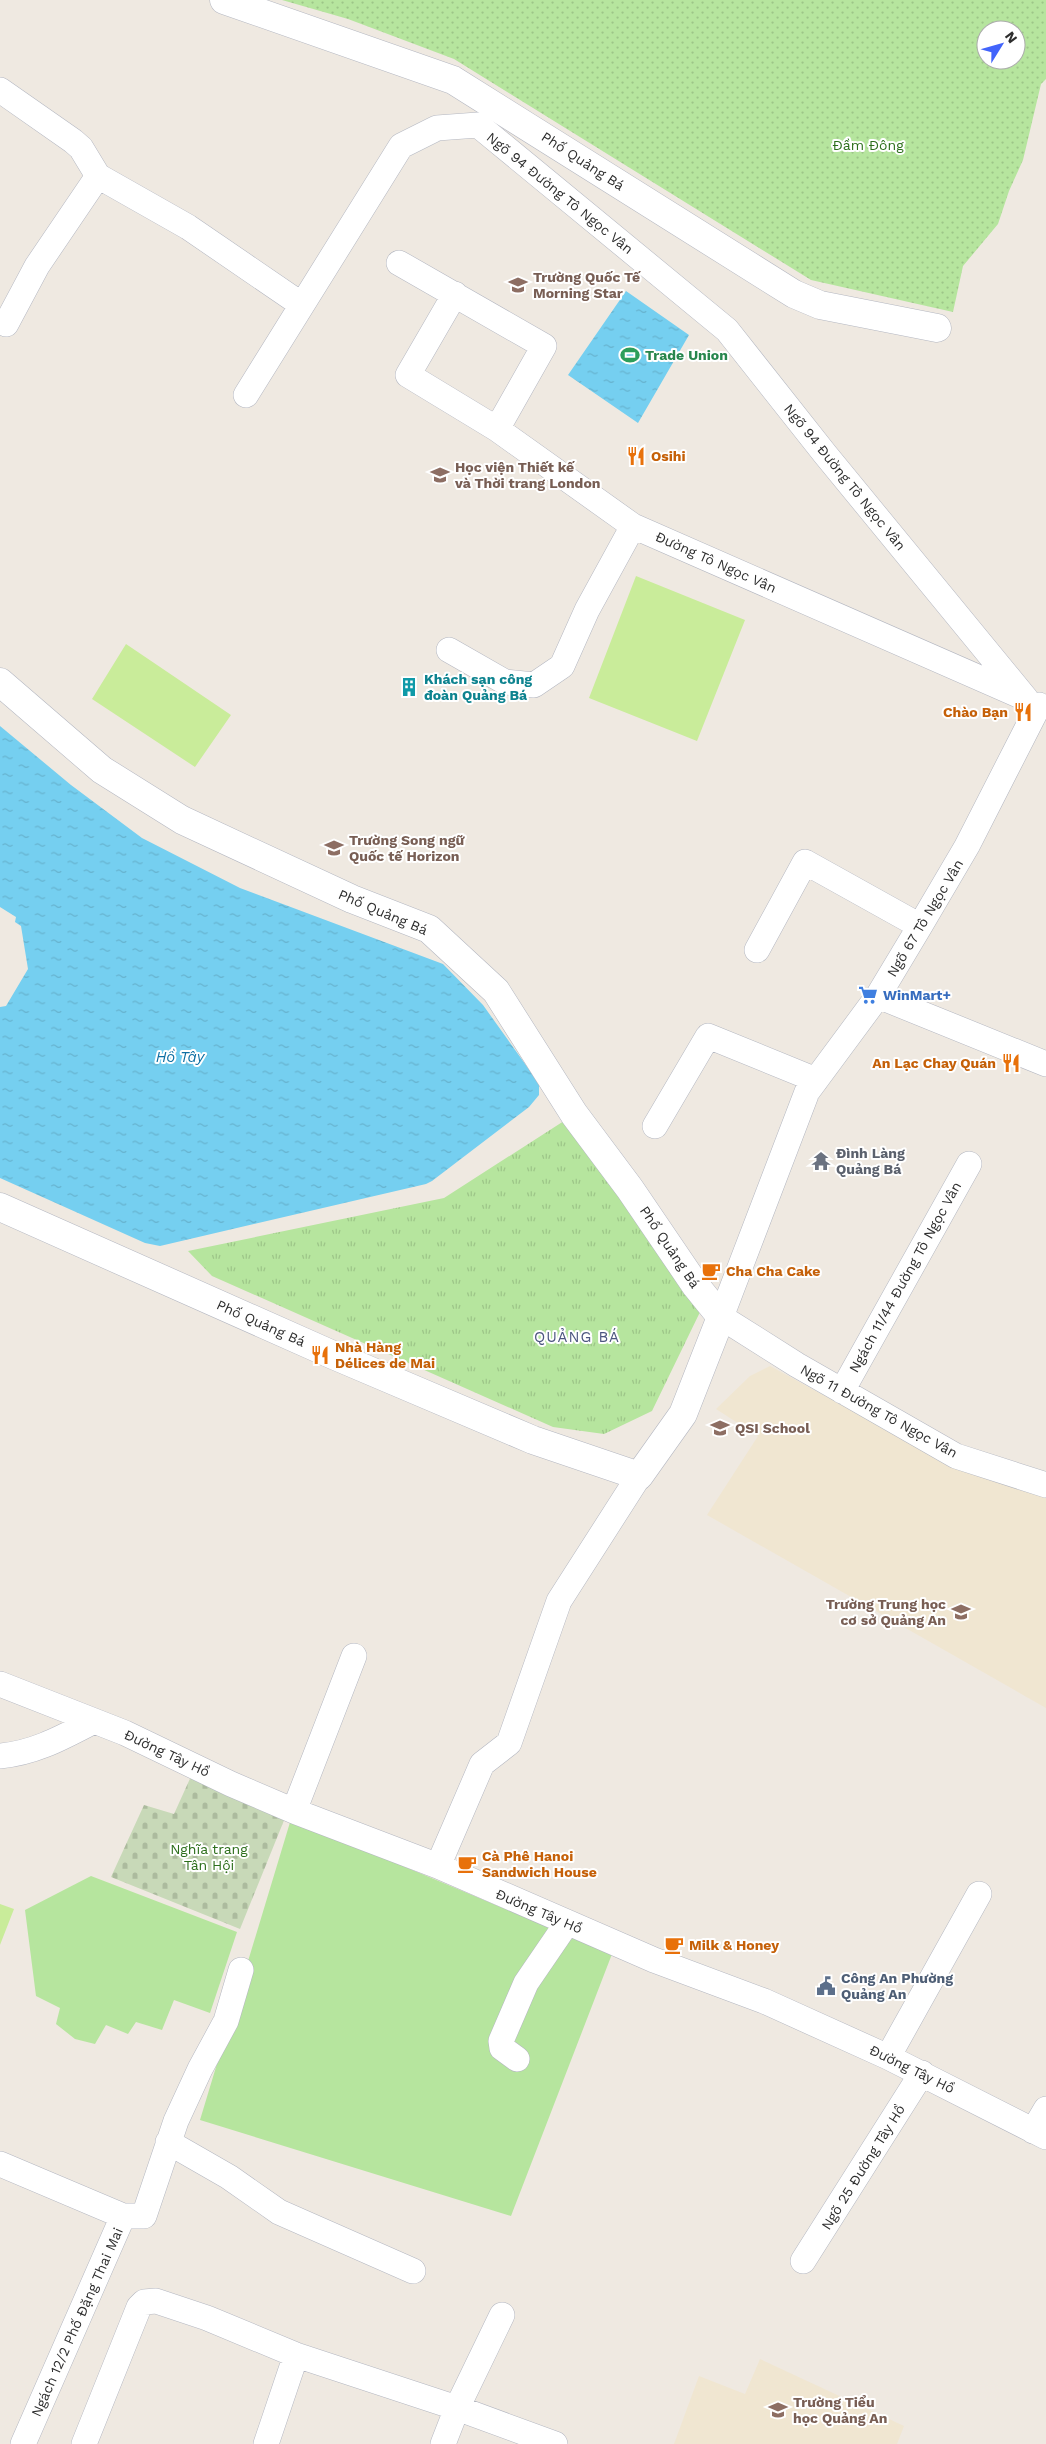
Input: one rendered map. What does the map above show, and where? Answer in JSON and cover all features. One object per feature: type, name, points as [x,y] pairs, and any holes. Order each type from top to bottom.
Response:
[{"type":"street","name":"Phố Quảng Bá","points":[[224,0],[453,80],[794,294],[820,305],[936,328]]},
{"type":"street","points":[[0,90],[73,140],[81,148],[98,176],[188,227],[302,305]]},
{"type":"street","name":"Ngõ 94 Đường Tô Ngọc Vân","points":[[246,395],[401,146],[437,128],[478,125],[727,330],[831,461],[1037,704]]},
{"type":"street","points":[[6,324],[37,266],[98,176]]},
{"type":"street","points":[[399,263],[544,346],[497,429]]},
{"type":"street","name":"Đường Tô Ngọc Vân","points":[[455,294],[408,375],[497,429],[633,526],[1037,704]]},
{"type":"street","points":[[449,650],[505,682],[534,685],[562,666],[587,610],[633,526]]},
{"type":"street","name":"Phố Quảng Bá","points":[[0,682],[102,770],[182,820],[352,899],[429,929],[496,991],[574,1114],[630,1189],[696,1286],[721,1317]]},
{"type":"street","name":"Ngõ 67 Tô Ngọc Vân","points":[[721,1317],[807,1092],[878,996],[920,926],[967,846],[1037,704]]},
{"type":"street","points":[[757,950],[805,862],[920,926]]},
{"type":"street","points":[[878,996],[1046,1064]]},
{"type":"street","points":[[655,1126],[708,1036],[816,1080]]},
{"type":"street","name":"Ngách 11/44 Đường Tô Ngọc Vân","points":[[842,1391],[968,1164]]},
{"type":"street","name":"Phố Quảng Bá","points":[[0,1207],[333,1355],[533,1440],[639,1476]]},
{"type":"street","points":[[438,1866],[482,1764],[509,1743],[559,1601],[639,1476],[683,1414],[721,1317]]},
{"type":"street","name":"Ngõ 11 Đường Tô Ngọc Vân","points":[[721,1317],[797,1365],[956,1456],[1008,1464],[1046,1485]]},
{"type":"street","points":[[294,1811],[354,1656]]},
{"type":"street","name":"Đường Tây Hồ","points":[[0,1684],[94,1721],[294,1811],[438,1866],[654,1960],[764,2001],[922,2073],[1040,2134]]},
{"type":"street","points":[[0,1756],[22,1754],[52,1742],[94,1721]]},
{"type":"street","points":[[888,2057],[979,1894]]},
{"type":"street","points":[[517,2059],[502,2048],[501,2040],[526,1983],[568,1923]]},
{"type":"street","name":"Ngách 12/2 Phố Đặng Thai Mai","points":[[23,2444],[123,2216],[144,2216],[168,2142],[200,2069],[226,2021],[241,1970]]},
{"type":"street","name":"Ngõ 25 Đường Tây Hồ","points":[[803,2261],[922,2073]]},
{"type":"street","points":[[1040,2134],[1046,2109]]},
{"type":"street","points":[[168,2142],[230,2177],[279,2212],[413,2271]]},
{"type":"street","points":[[0,2164],[123,2216]]},
{"type":"street","points":[[84,2444],[139,2307],[144,2302],[156,2301],[207,2318],[296,2355],[457,2408],[555,2444]]},
{"type":"street","points":[[443,2444],[457,2408],[502,2315]]},
{"type":"street","points":[[266,2444],[296,2355]]},
{"type":"shaded area","name":"Trường Trung học cơ sở Quảng An","points":[[770,1366],[950,1464],[1046,1497],[1046,1708],[707,1515],[758,1436],[716,1409],[750,1376]]},
{"type":"shaded area","name":"Trường Tiểu học Quảng An","points":[[760,2359],[904,2426],[897,2444],[674,2444],[699,2376],[745,2394]]},
{"type":"green space","name":"Đầm Đông","points":[[282,0],[1046,0],[1046,79],[1041,84],[1023,160],[1009,191],[998,224],[963,266],[953,312],[811,280],[454,59],[348,19]]},
{"type":"green space","points":[[636,576],[745,620],[697,741],[589,698]]},
{"type":"green space","points":[[126,644],[231,715],[195,767],[92,699]]},
{"type":"green space","points":[[567,1119],[701,1310],[652,1411],[604,1434],[553,1427],[212,1276],[188,1251],[444,1198]]},
{"type":"green space","name":"Nghĩa trang Tân Hội","points":[[193,1772],[287,1813],[240,1929],[111,1877],[144,1805],[174,1814]]},
{"type":"green space","points":[[291,1819],[612,1954],[511,2216],[200,2120]]},
{"type":"green space","points":[[91,1876],[237,1932],[210,2013],[174,2000],[162,2030],[136,2022],[128,2034],[106,2025],[95,2044],[75,2039],[56,2024],[60,2008],[36,1996],[25,1910]]},
{"type":"green space","points":[[0,1904],[14,1909],[0,1945]]},
{"type":"water","name":"Trade Union","points":[[626,291],[689,335],[638,423],[568,375]]},
{"type":"water","name":"Hồ Tây","points":[[0,726],[71,785],[142,838],[240,888],[443,964],[483,1005],[533,1075],[539,1085],[539,1095],[529,1107],[426,1184],[160,1246],[145,1243],[0,1178]]},
{"type":"pier","points":[[0,907],[16,917],[15,922],[21,926],[28,969],[6,1006],[0,1007]]},
{"type":"place","name":"Trường Quốc Tế Morning Star","points":[[518,285]]},
{"type":"place","name":"Trade Union","points":[[630,355]]},
{"type":"place","name":"Osihi","points":[[636,456]]},
{"type":"place","name":"Học viện Thiết kế và Thời trang London","points":[[440,475]]},
{"type":"place","name":"Khách sạn công đoàn Quảng Bá","points":[[409,687]]},
{"type":"place","name":"Chào Bạn","points":[[1023,712]]},
{"type":"place","name":"Trường Song ngữ Quốc tế Horizon","points":[[334,848]]},
{"type":"place","name":"WinMart+","points":[[868,995]]},
{"type":"place","name":"An Lạc Chay Quán","points":[[1011,1063]]},
{"type":"place","name":"Đình Làng Quảng Bá","points":[[821,1161]]},
{"type":"place","name":"Cha Cha Cake","points":[[711,1271]]},
{"type":"place","name":"Nhà Hàng Délices de Mai","points":[[320,1355]]},
{"type":"place","name":"QSI School","points":[[720,1428]]},
{"type":"place","name":"Trường Trung học cơ sở Quảng An","points":[[961,1612]]},
{"type":"place","name":"Cà Phê Hanoi Sandwich House","points":[[467,1864]]},
{"type":"place","name":"Milk & Honey","points":[[674,1945]]},
{"type":"place","name":"Công An Phường Quảng An","points":[[826,1986]]},
{"type":"place","name":"Trường Tiểu học Quảng An","points":[[778,2410]]},
{"type":"district","name":"QUẢNG BÁ","points":[[577,1337]]}]
